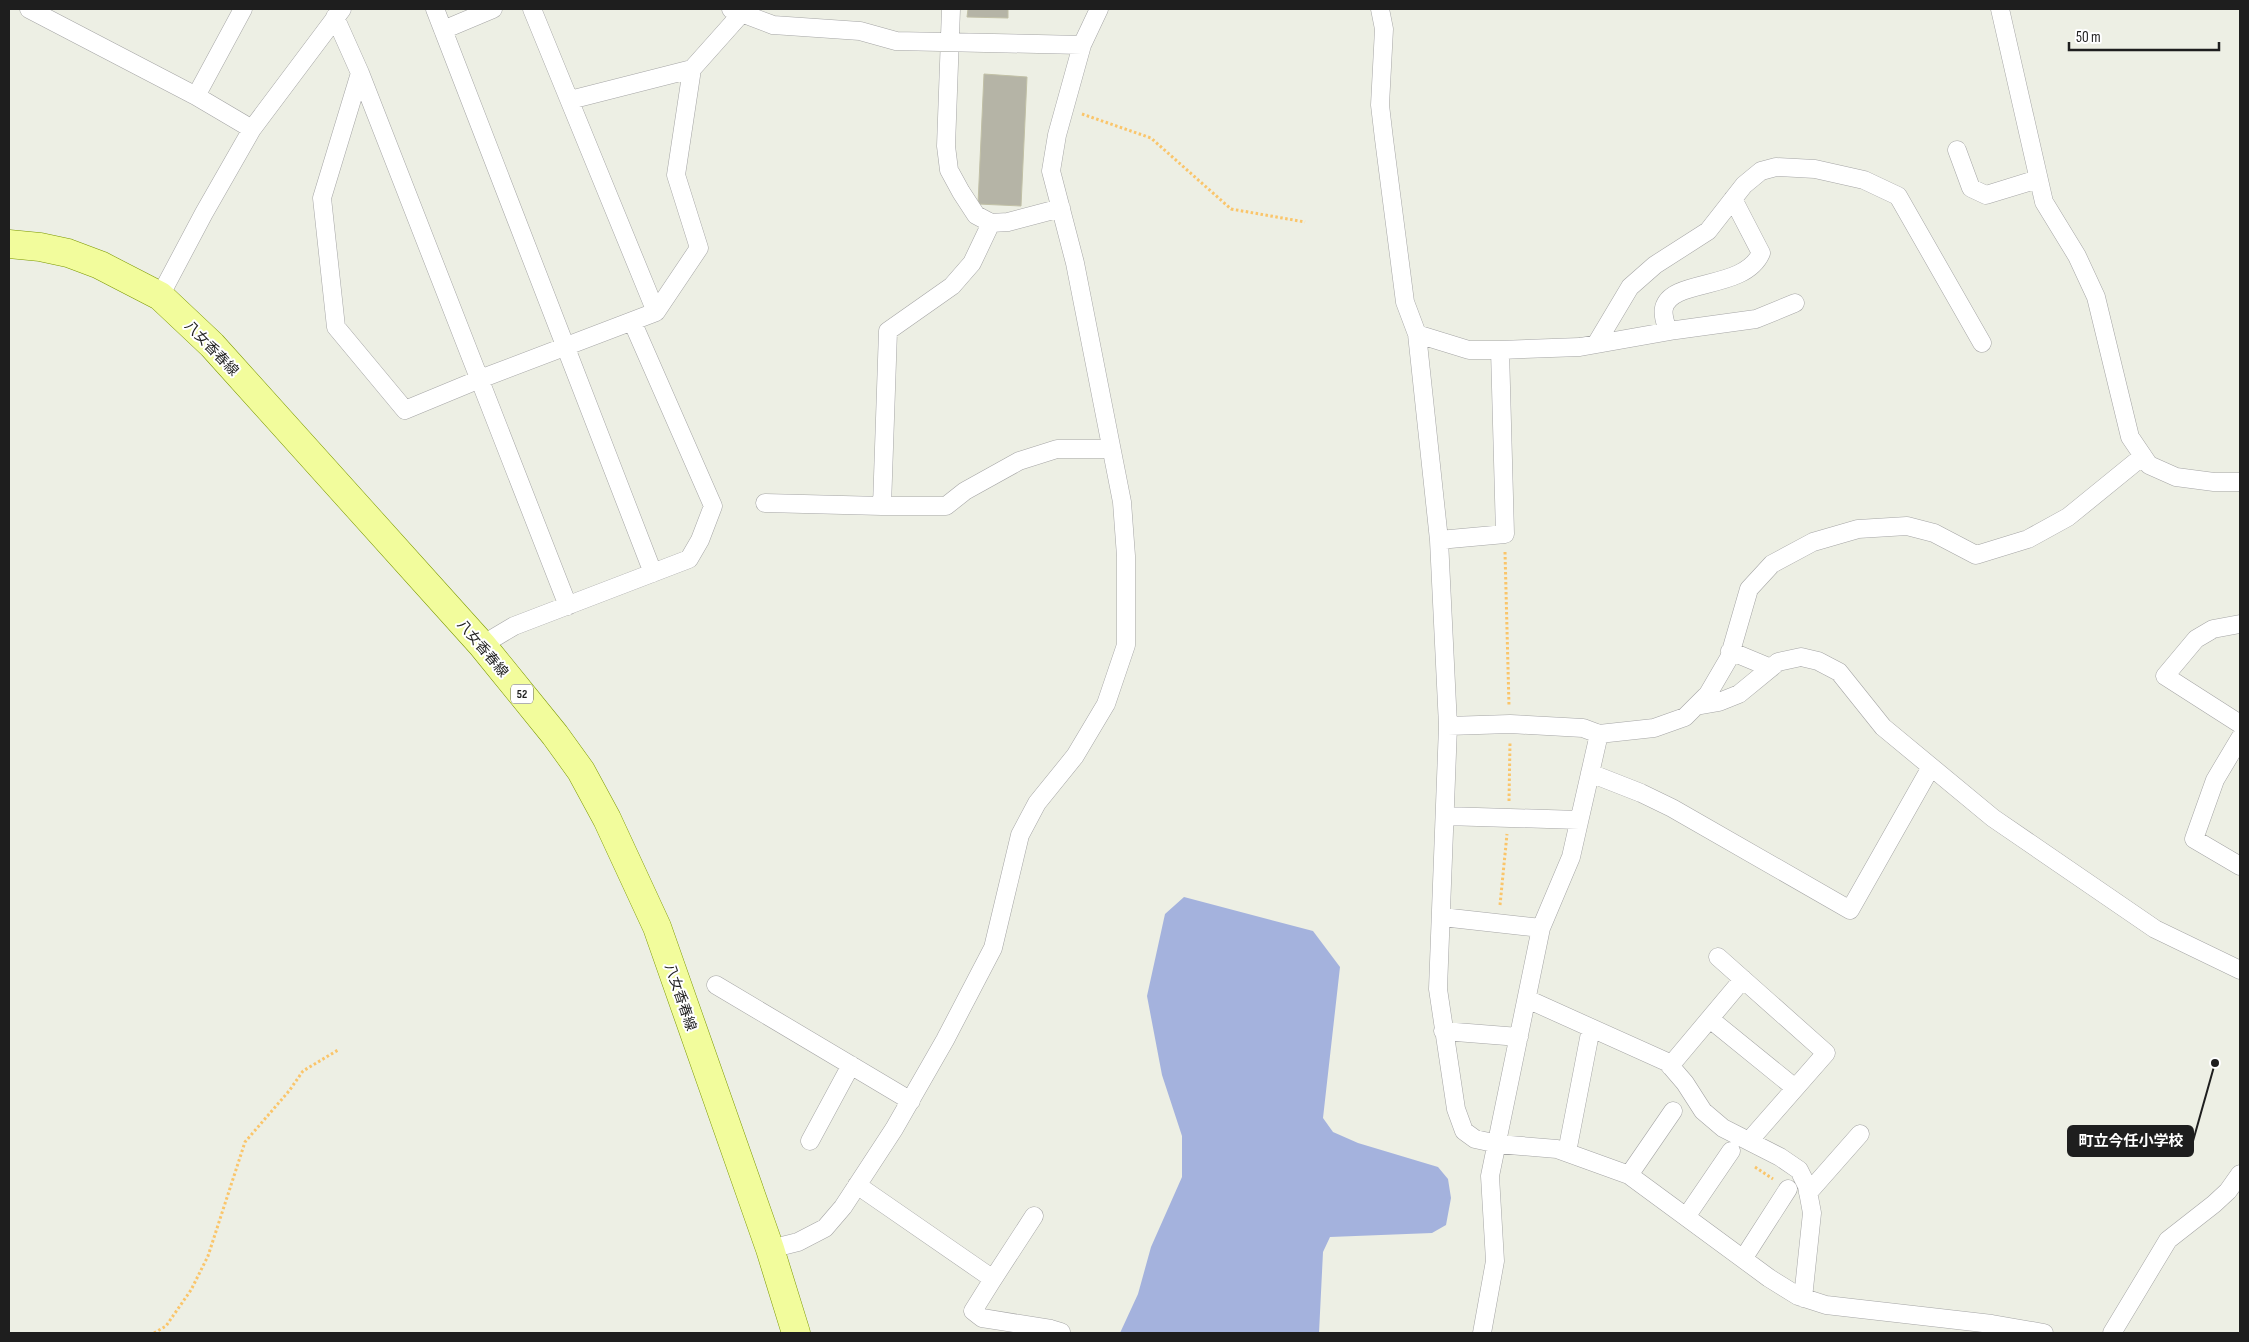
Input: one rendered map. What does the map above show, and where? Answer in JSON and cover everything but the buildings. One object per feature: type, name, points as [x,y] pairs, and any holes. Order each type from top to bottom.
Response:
[{"type":"main road","name":"八女香春線","points":[[9,244],[40,247],[68,253],[100,265],[160,296],[212,345],[482,645],[555,735],[580,771],[607,818],[657,927],[770,1249],[796,1333]]},
{"type":"street","points":[[29,9],[196,96],[252,129]]},
{"type":"street","points":[[196,96],[243,9]]},
{"type":"street","points":[[435,9],[653,573]]},
{"type":"street","points":[[443,30],[493,9]]},
{"type":"street","points":[[532,9],[656,312]]},
{"type":"street","points":[[951,9],[946,146],[949,170],[960,192],[976,215],[991,223],[1008,222],[1061,208]]},
{"type":"street","points":[[770,1249],[798,1242],[825,1228],[857,1186],[910,1100],[945,1040],[993,948],[1020,835],[1037,803],[1075,756],[1106,704],[1126,645],[1126,556],[1122,502],[1090,333],[1051,171],[1065,108],[1082,46],[1099,9]]},
{"type":"street","points":[[1380,9],[1384,29],[1380,105],[1405,302],[1417,334],[1439,540],[1448,726],[1438,989],[1456,1109],[1464,1131],[1475,1139],[1498,1144],[1557,1149],[1629,1175],[1769,1278],[1804,1298],[1826,1305],[1992,1324],[2044,1333]]},
{"type":"street","points":[[2000,9],[2044,202],[2077,256],[2096,297],[2130,437],[2149,465],[2176,478],[2214,482],[2240,482]]},
{"type":"street","points":[[360,73],[322,198],[336,327],[405,410],[480,379],[656,312],[699,248],[676,175],[692,69],[736,11],[773,24],[792,28],[860,31],[896,41],[1082,46]]},
{"type":"street","points":[[339,13],[360,73],[568,606]]},
{"type":"street","points":[[160,296],[204,213],[252,129],[339,13]]},
{"type":"street","points":[[570,100],[692,69]]},
{"type":"street","points":[[1957,150],[1971,188],[1986,195],[2038,179]]},
{"type":"street","points":[[1596,344],[1630,287],[1655,265],[1708,231],[1744,185],[1761,171],[1776,167],[1825,171],[1864,180],[1898,196],[1982,343]]},
{"type":"street","points":[[1668,331],[1664,307],[1670,298],[1688,288],[1728,280],[1756,263],[1760,253],[1733,199]]},
{"type":"street","points":[[882,506],[888,331],[952,286],[972,263],[991,223]]},
{"type":"street","points":[[1417,334],[1469,350],[1580,347],[1756,318],[1796,303]]},
{"type":"street","points":[[482,645],[514,626],[689,559],[700,540],[713,506],[632,321]]},
{"type":"street","points":[[1439,540],[1505,534],[1500,350]]},
{"type":"street","points":[[765,503],[946,506],[965,491],[1019,461],[1057,449],[1111,449]]},
{"type":"street","points":[[1448,726],[1510,724],[1583,728],[1598,734],[1654,728],[1685,717],[1708,694],[1730,652],[1749,589],[1772,564],[1813,542],[1858,529],[1907,526],[1934,533],[1976,555],[2028,539],[2068,517],[2143,456]]},
{"type":"street","points":[[2240,624],[2213,629],[2196,639],[2165,676],[2240,724]]},
{"type":"street","points":[[1730,652],[1771,668]]},
{"type":"street","points":[[1696,706],[1719,702],[1739,694],[1778,662],[1801,657],[1818,661],[1839,672],[1883,726],[1993,818],[2155,929],[2240,970]]},
{"type":"street","points":[[1482,1333],[1495,1261],[1490,1176],[1541,928],[1571,857],[1598,734]]},
{"type":"street","points":[[2240,738],[2215,780],[2194,840],[2240,866]]},
{"type":"street","points":[[1590,773],[1641,793],[1672,808],[1850,910],[1931,766]]},
{"type":"street","points":[[1445,816],[1579,820]]},
{"type":"street","points":[[1442,917],[1541,928]]},
{"type":"street","points":[[1718,957],[1826,1053],[1748,1141]]},
{"type":"street","points":[[1670,1066],[1743,979]]},
{"type":"street","points":[[716,984],[910,1100]]},
{"type":"street","points":[[1527,999],[1667,1062],[1685,1083],[1702,1111],[1723,1128],[1780,1157],[1799,1170],[1808,1193],[1812,1213],[1804,1298]]},
{"type":"street","points":[[1710,1019],[1795,1088]]},
{"type":"street","points":[[1567,1152],[1592,1028]]},
{"type":"street","points":[[1444,1031],[1520,1037]]},
{"type":"street","points":[[810,1141],[851,1065]]},
{"type":"street","points":[[1629,1175],[1673,1111]]},
{"type":"street","points":[[1808,1193],[1860,1134]]},
{"type":"street","points":[[1686,1217],[1731,1151]]},
{"type":"street","points":[[2112,1333],[2168,1240],[2234,1188],[2240,1174]]},
{"type":"street","points":[[857,1186],[993,1280]]},
{"type":"street","points":[[1743,1259],[1788,1189]]},
{"type":"street","points":[[1034,1216],[973,1311],[982,1318],[1061,1332]]},
{"type":"path","points":[[1065,108],[1151,138],[1231,209],[1305,222]]},
{"type":"path","points":[[154,1333],[166,1326],[186,1297],[208,1256],[245,1142],[303,1071],[338,1050]]},
{"type":"water","points":[[1184,897],[1313,931],[1340,967],[1323,1118],[1333,1132],[1358,1143],[1438,1167],[1448,1179],[1451,1198],[1446,1225],[1432,1233],[1330,1237],[1323,1252],[1319,1333],[1120,1333],[1138,1294],[1151,1247],[1182,1177],[1182,1136],[1162,1075],[1147,996],[1165,914]]},
{"type":"place","name":"町立今任小学校","points":[[2215,1063]]}]
